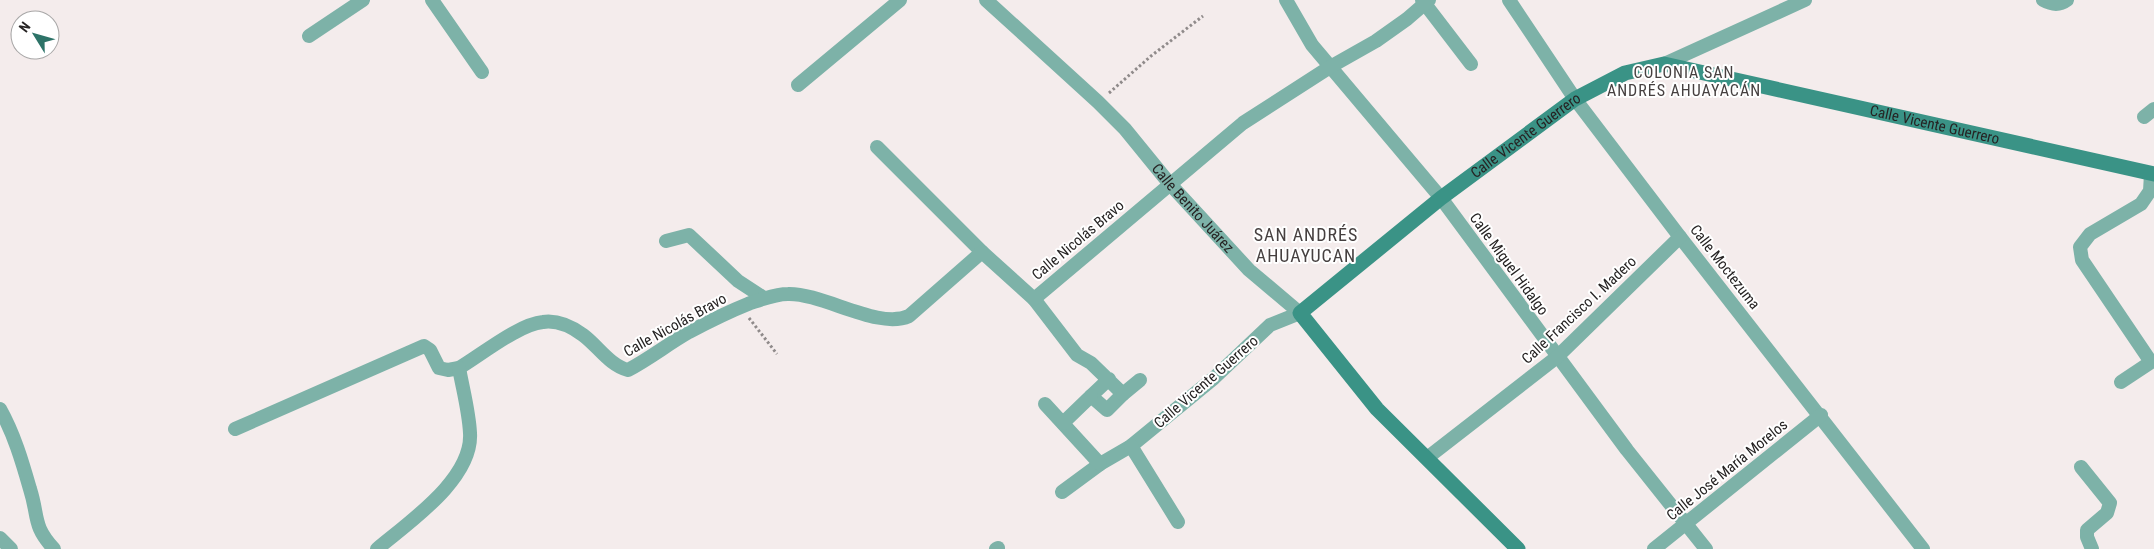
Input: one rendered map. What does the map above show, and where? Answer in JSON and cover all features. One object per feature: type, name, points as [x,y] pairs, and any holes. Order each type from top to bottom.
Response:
[{"type":"street","points":[[309,36],[363,0]]},
{"type":"street","points":[[432,0],[482,72]]},
{"type":"street","points":[[798,85],[900,0]]},
{"type":"street","name":"Calle Benito Juárez","points":[[986,0],[1125,128],[1169,183],[1249,270],[1300,312],[1377,409],[1518,549]]},
{"type":"street","name":"Calle Miguel Hidalgo","points":[[1286,0],[1312,45],[1441,198],[1627,450],[1706,549]]},
{"type":"street","name":"Calle Moctezuma","points":[[1509,0],[1575,99],[1923,549]]},
{"type":"street","points":[[1664,64],[1805,0]]},
{"type":"street","points":[[2044,0],[2051,4],[2064,2]]},
{"type":"street","points":[[1425,1],[1471,64]]},
{"type":"street","name":"Calle Nicolás Bravo","points":[[459,368],[524,327],[544,322],[563,324],[583,335],[619,368],[628,370],[689,332],[740,307],[764,298],[788,294],[810,297],[886,319],[900,320],[909,316],[982,252],[1034,298],[1169,183],[1243,123],[1330,67],[1376,42],[1407,19],[1425,1]]},
{"type":"street","name":"Calle Vicente Guerrero","points":[[1062,492],[1100,464],[1131,446],[1214,378],[1270,325],[1300,312],[1441,198],[1575,99],[1625,73],[1664,64],[2153,174]]},
{"type":"street","points":[[876,147],[982,252]]},
{"type":"street","points":[[2121,382],[2151,362],[2082,260],[2080,247],[2090,234],[2141,204],[2150,191],[2153,174]]},
{"type":"street","points":[[666,241],[689,235],[738,281],[764,298]]},
{"type":"street","name":"Calle Francisco I. Madero","points":[[1427,458],[1557,357],[1680,237]]},
{"type":"street","points":[[1034,298],[1077,355],[1091,363],[1123,394]]},
{"type":"street","points":[[235,429],[424,346],[430,350],[439,368],[448,370],[459,368],[471,434],[466,457],[453,481],[423,511],[377,549]]},
{"type":"street","points":[[1063,422],[1108,379]]},
{"type":"street","points":[[1091,396],[1107,410],[1140,380]]},
{"type":"street","points":[[1045,404],[1100,464]]},
{"type":"street","points":[[0,408],[20,455],[32,495],[38,528],[54,549]]},
{"type":"street","name":"Calle José María Morelos","points":[[1654,549],[1821,416]]},
{"type":"street","points":[[1131,446],[1178,522]]},
{"type":"street","points":[[2081,467],[2110,503],[2107,513],[2087,530],[2087,537],[2092,549]]},
{"type":"street","points":[[0,538],[11,549]]},
{"type":"path","points":[[1098,102],[1203,16]]},
{"type":"path","points":[[740,307],[777,354]]},
{"type":"district","name":"COLONIA SAN ANDRÉS AHUAYACÁN","points":[[1684,81]]},
{"type":"district","name":"SAN ANDRÉS AHUAYUCAN","points":[[1306,245]]}]
